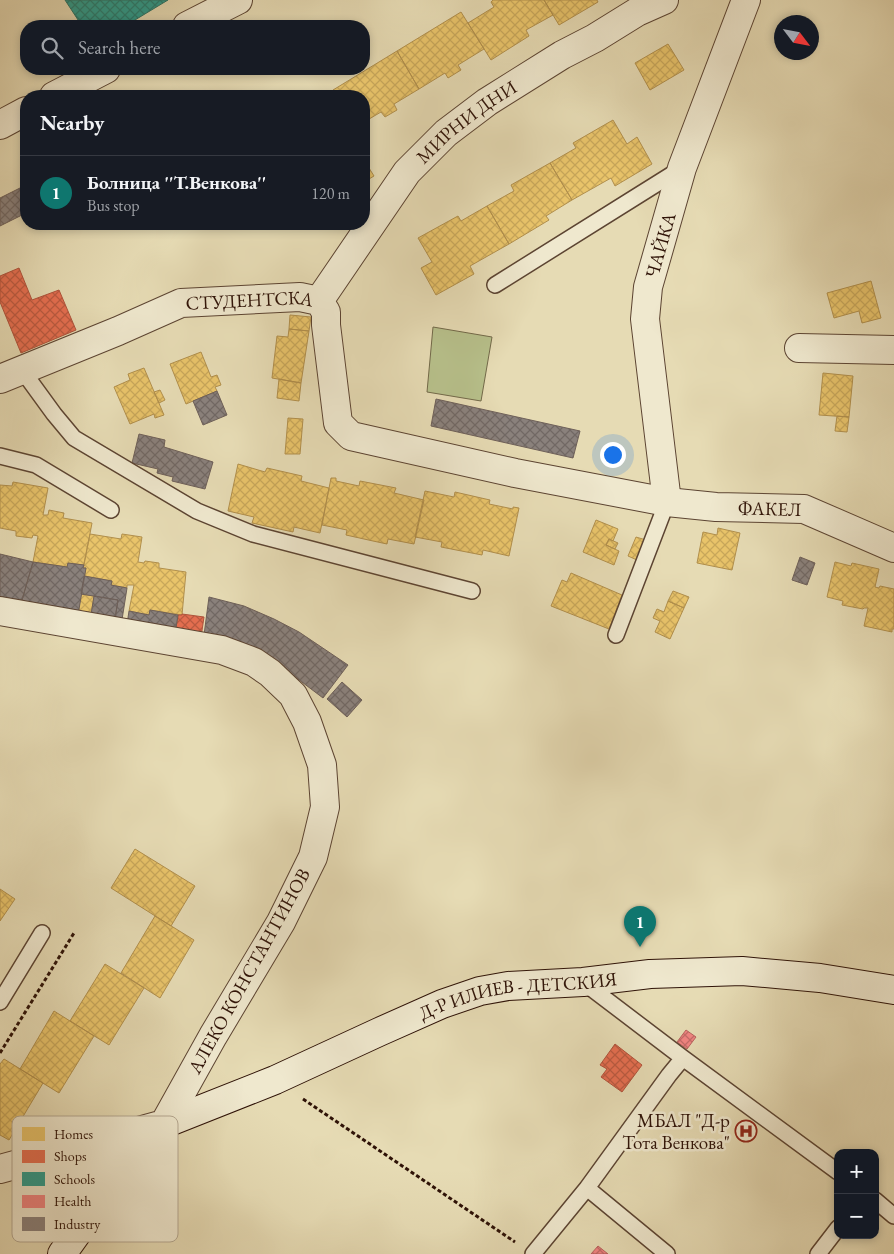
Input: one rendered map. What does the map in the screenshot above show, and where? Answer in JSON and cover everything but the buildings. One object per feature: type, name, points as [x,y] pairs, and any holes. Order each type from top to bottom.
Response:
[{"type":"street","points":[[199,20],[238,0]]},
{"type":"street","name":"МИРНИ ДНИ","points":[[370,226],[407,172],[446,133],[487,102],[562,55],[595,38],[637,12],[664,0]]},
{"type":"street","name":"ЧАЙКА","points":[[667,502],[645,319],[648,287],[682,168],[746,0]]},
{"type":"street","points":[[66,90],[94,75]]},
{"type":"street","points":[[0,125],[20,114]]},
{"type":"street","name":"МИРНИ ДНИ","points":[[318,301],[367,230]]},
{"type":"street","name":"СТУДЕНТСКА","points":[[11,375],[181,303],[300,297],[318,301],[326,312],[338,423],[351,436],[515,473],[667,502]]},
{"type":"street","points":[[799,348],[894,350]]},
{"type":"street","name":"ФАКЕЛ","points":[[667,502],[716,507],[804,509],[894,548]]},
{"type":"street","name":"АЛЕКО КОНСТАНТИНОВ","points":[[0,611],[222,650],[254,662],[270,673],[293,695],[307,722],[322,765],[325,807],[313,857],[281,922],[213,1036],[168,1116]]},
{"type":"street","name":"Д-Р ИЛИЕВ - ДЕТСКИЯ","points":[[178,1118],[276,1080],[442,1004],[480,991],[508,986],[583,982],[650,974],[742,971],[820,978],[894,990]]},
{"type":"street","name":"АЛЕКО КОНСТАНТИНОВ","points":[[62,1254],[71,1242]]},
{"type":"lane","points":[[495,285],[682,168]]},
{"type":"lane","points":[[11,375],[54,414],[74,438],[197,511],[253,534],[472,591]]},
{"type":"lane","points":[[0,456],[36,465],[112,510]]},
{"type":"lane","points":[[616,635],[667,502]]},
{"type":"lane","points":[[0,1002],[42,933]]},
{"type":"lane","points":[[583,982],[834,1169]]},
{"type":"lane","points":[[533,1254],[587,1188],[683,1058]]},
{"type":"lane","points":[[587,1188],[666,1254]]},
{"type":"lane","points":[[879,1203],[894,1216]]},
{"type":"lane","points":[[818,1254],[834,1233]]},
{"type":"path","points":[[0,1052],[74,933]]},
{"type":"path","points":[[276,1080],[533,1254]]},
{"type":"green space","points":[[433,327],[492,337],[481,401],[427,392]]},
{"type":"place","name":"Болница ''Т.Венкова''","points":[[640,947]]},
{"type":"place","name":"МБАЛ \"Д-р Тота Венкова\"","points":[[746,1131]]}]
